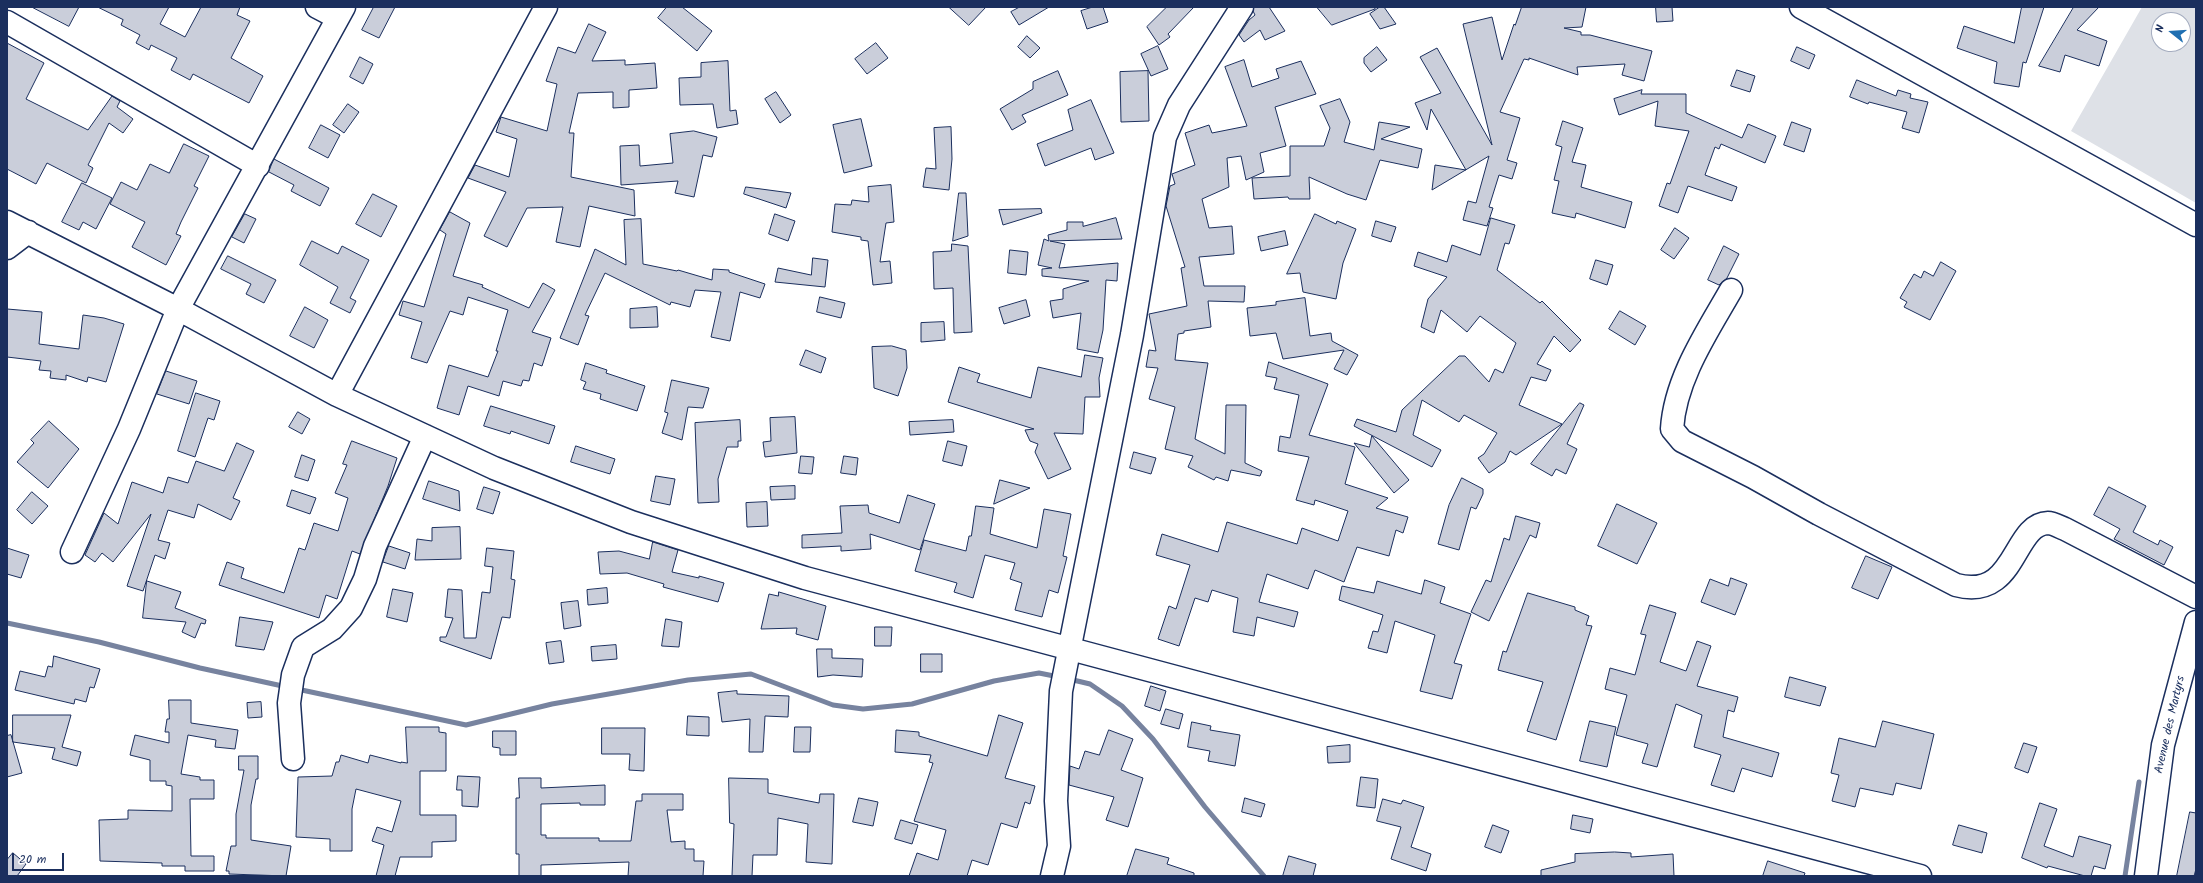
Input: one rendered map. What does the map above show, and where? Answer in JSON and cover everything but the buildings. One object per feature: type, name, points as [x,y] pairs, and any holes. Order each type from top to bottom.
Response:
[{"type":"street","points":[[72,552],[129,429],[178,309],[341,13],[317,7]]},
{"type":"street","points":[[337,395],[546,7]]},
{"type":"street","points":[[1052,876],[1059,846],[1056,801],[1061,691],[1132,335],[1166,137],[1179,105],[1242,7]]},
{"type":"street","points":[[1801,7],[2196,224]]},
{"type":"street","points":[[7,22],[258,166]]},
{"type":"street","points":[[7,222],[178,309],[337,395],[494,468],[631,522],[805,578],[1069,655],[1920,876]]},
{"type":"street","points":[[7,248],[28,232]]},
{"type":"street","points":[[1731,290],[1692,361],[1673,411],[1672,429],[1682,441],[1754,477],[1819,514],[1956,585],[1970,589],[1986,587],[2000,576],[2033,528],[2048,523],[2065,529],[2196,597]]},
{"type":"street","points":[[293,759],[289,703],[293,675],[303,647],[332,629],[351,608],[364,579],[375,546],[425,436]]},
{"type":"street","name":"Avenue des Martyrs","points":[[2146,876],[2163,745],[2196,622]]},
{"type":"shaded area","points":[[2142,7],[2196,7],[2196,203],[2071,131]]},
{"type":"waterway","points":[[7,623],[99,642],[200,668],[287,687]]},
{"type":"waterway","points":[[297,689],[466,725],[552,704],[688,680],[751,674],[833,705],[863,709],[912,704],[994,681],[1039,673],[1059,677]]},
{"type":"waterway","points":[[1069,679],[1090,684],[1122,706],[1153,739],[1205,807],[1264,876]]},
{"type":"waterway","points":[[2125,876],[2139,782]]}]
